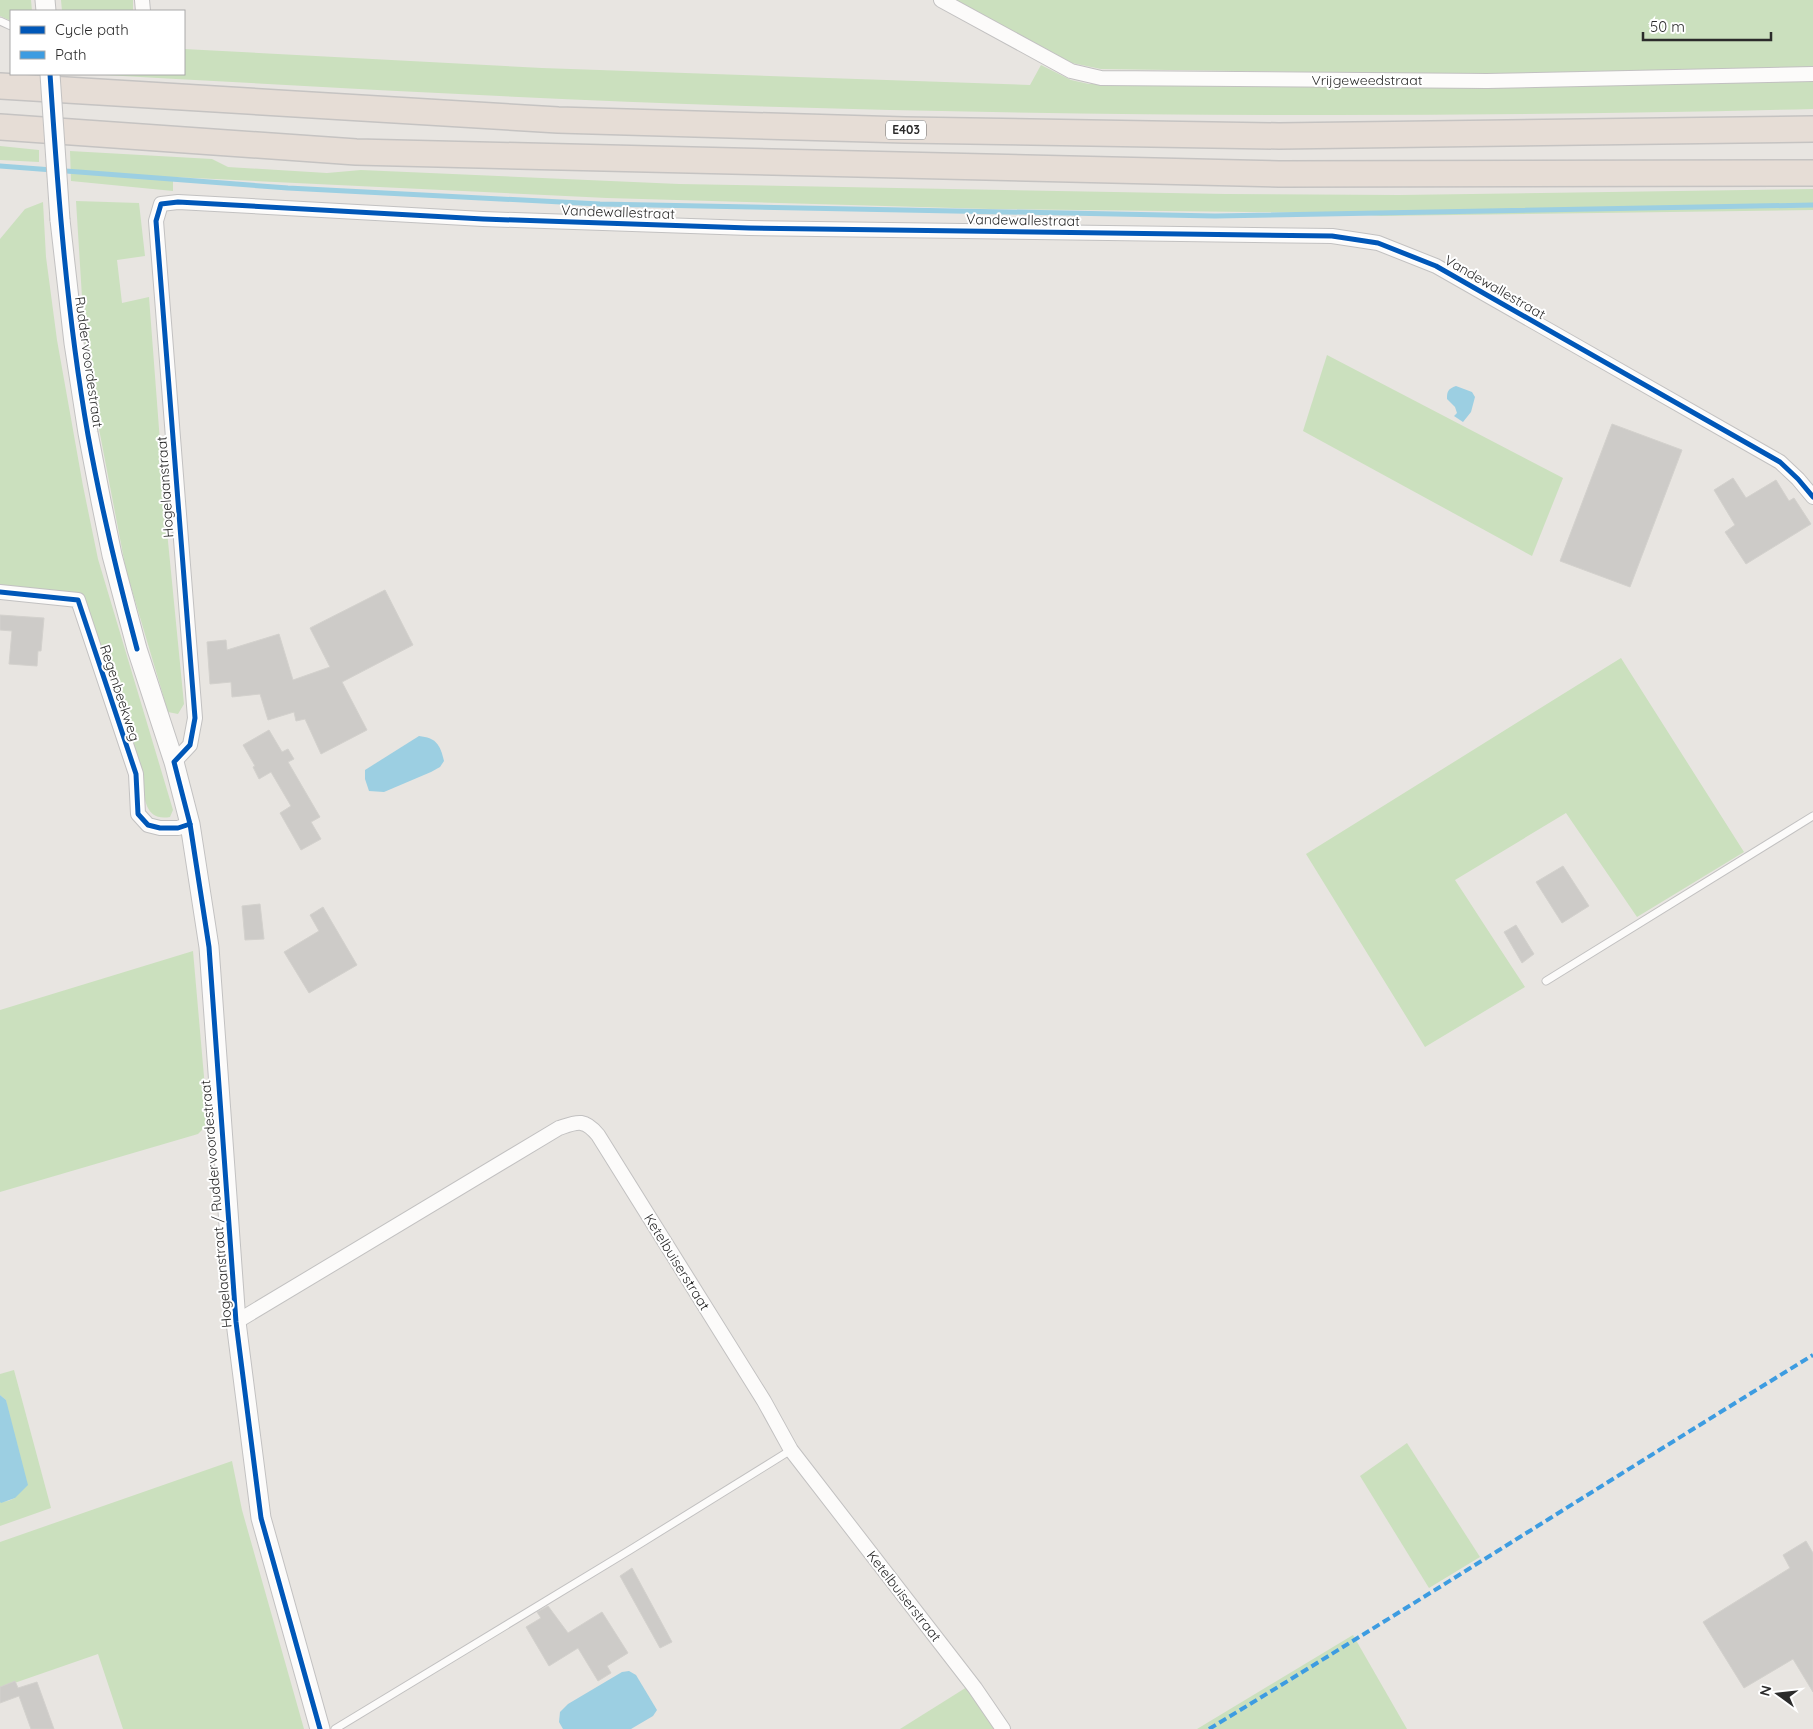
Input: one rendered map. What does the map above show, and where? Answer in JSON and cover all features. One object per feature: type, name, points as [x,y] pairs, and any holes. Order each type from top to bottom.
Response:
[{"type":"highway","name":"E403","points":[[0,86],[558,120],[905,130],[1279,136],[1813,129]]},
{"type":"highway","points":[[0,127],[356,152],[1279,174],[1813,173]]},
{"type":"street","name":"Vrijgeweedstraat","points":[[941,0],[1071,71],[1101,78],[1487,81],[1813,74]]},
{"type":"street","name":"Ruddervoordestraat","points":[[50,75],[60,220],[74,343],[100,501],[137,649],[174,762]]},
{"type":"street","name":"Vandewallestraat","points":[[161,204],[178,202],[483,219],[749,228],[1332,236],[1378,243],[1436,266],[1780,462],[1813,497]]},
{"type":"street","name":"Hogelaanstraat","points":[[161,204],[156,221],[195,718],[190,745],[174,762]]},
{"type":"street","name":"Regenbeekweg","points":[[0,592],[78,600],[136,774],[138,814],[148,825],[160,828],[178,828],[190,824]]},
{"type":"street","name":"Hogelaanstraat / Ruddervoordestraat","points":[[174,762],[190,824],[209,947],[236,1322],[261,1518],[320,1729]]},
{"type":"street","name":"Ketelbuiserstraat","points":[[236,1322],[559,1128],[576,1122],[592,1128],[759,1393],[791,1450],[975,1688],[1003,1729]]},
{"type":"lane","points":[[1546,980],[1813,816]]},
{"type":"lane","points":[[335,1729],[791,1450]]},
{"type":"green space","points":[[0,0],[31,0],[32,10],[10,10],[10,21],[0,16]]},
{"type":"green space","points":[[61,0],[133,0],[133,10],[62,10]]},
{"type":"green space","points":[[956,0],[1813,0],[1813,68],[1502,75],[1101,69],[1072,63]]},
{"type":"green space","points":[[185,49],[542,68],[1030,85],[1041,65],[1071,80],[1089,84],[1404,85],[1813,80],[1813,109],[1413,115],[1146,114],[746,106],[416,92],[105,75],[185,75]]},
{"type":"green space","points":[[0,146],[39,150],[39,162],[0,160]]},
{"type":"green space","points":[[70,151],[212,159],[228,167],[327,173],[361,170],[679,184],[1225,194],[1399,195],[1813,189],[1813,210],[1381,216],[1346,213],[990,209],[607,198],[173,177],[173,191],[71,181]]},
{"type":"green space","points":[[76,201],[139,203],[145,256],[117,260],[122,303],[149,297],[166,521],[184,704],[178,714],[168,712],[126,570],[86,361]]},
{"type":"green space","points":[[43,202],[46,257],[57,340],[98,559],[173,810],[170,817],[156,816],[148,808],[142,783],[78,593],[0,585],[0,239],[25,209]]},
{"type":"green space","points":[[1327,355],[1563,478],[1532,556],[1303,431]]},
{"type":"green space","points":[[1621,658],[1744,852],[1637,917],[1566,813],[1455,880],[1525,987],[1425,1047],[1306,854]]},
{"type":"green space","points":[[193,951],[207,1111],[205,1127],[198,1134],[0,1192],[0,1010]]},
{"type":"green space","points":[[14,1370],[51,1508],[0,1526],[0,1502],[15,1498],[6,1400],[0,1395],[0,1374]]},
{"type":"green space","points":[[1407,1443],[1480,1557],[1429,1588],[1360,1476]]},
{"type":"green space","points":[[232,1461],[242,1510],[304,1729],[123,1729],[98,1654],[0,1688],[0,1542]]},
{"type":"green space","points":[[1353,1635],[1407,1729],[1197,1729]]},
{"type":"green space","points":[[967,1687],[998,1729],[900,1729]]},
{"type":"water","points":[[1456,386],[1472,392],[1475,397],[1471,412],[1463,422],[1454,416],[1457,413],[1455,407],[1447,399],[1448,391]]},
{"type":"water","points":[[419,736],[430,738],[439,746],[444,761],[440,767],[384,792],[369,791],[365,779],[365,770]]},
{"type":"water","points":[[0,1395],[6,1400],[28,1485],[15,1498],[1,1503],[0,1502]]},
{"type":"water","points":[[629,1671],[636,1675],[657,1710],[653,1716],[631,1729],[563,1729],[559,1722],[560,1712],[568,1704],[622,1672]]},
{"type":"building","points":[[1612,424],[1682,450],[1630,587],[1560,561]]},
{"type":"building","points":[[1733,478],[1746,498],[1776,480],[1789,501],[1794,498],[1811,524],[1746,564],[1725,532],[1735,525],[1714,490]]},
{"type":"building","points":[[385,590],[413,645],[342,682],[367,730],[321,754],[305,719],[296,721],[294,712],[268,720],[260,694],[232,697],[231,682],[210,684],[207,642],[226,640],[227,650],[279,634],[293,680],[330,667],[310,628]]},
{"type":"building","points":[[0,615],[44,618],[41,651],[38,651],[37,666],[9,664],[12,631],[0,630]]},
{"type":"building","points":[[269,730],[282,752],[288,749],[294,759],[288,762],[320,817],[311,822],[321,839],[301,850],[280,813],[291,806],[271,772],[259,779],[253,767],[255,766],[243,745]]},
{"type":"building","points":[[1563,866],[1589,906],[1562,923],[1536,882]]},
{"type":"building","points":[[260,904],[264,939],[245,940],[242,906]]},
{"type":"building","points":[[323,907],[357,965],[309,993],[284,952],[319,931],[310,915]]},
{"type":"building","points":[[1516,925],[1534,954],[1522,963],[1504,932]]},
{"type":"building","points":[[1806,1541],[1813,1553],[1813,1692],[1793,1659],[1744,1688],[1703,1622],[1790,1568],[1783,1555]]},
{"type":"building","points":[[632,1568],[672,1642],[660,1648],[620,1576]]},
{"type":"building","points":[[548,1606],[568,1633],[602,1612],[628,1653],[607,1666],[611,1673],[598,1681],[578,1648],[549,1666],[526,1627],[541,1618],[537,1612]]},
{"type":"building","points":[[15,1681],[18,1688],[37,1682],[54,1729],[31,1729],[19,1696],[0,1703],[0,1687]]},
{"type":"waterway","points":[[0,166],[288,188],[600,204],[1215,216],[1813,205]]},
{"type":"marked path","points":[[1209,1729],[1813,1355]]},
{"type":"cycle path","points":[[50,75],[64,255],[74,345],[88,435],[104,516],[137,649]]},
{"type":"cycle path","points":[[320,1729],[261,1518],[236,1322],[209,947],[190,824],[174,762],[190,745],[195,718],[156,221],[161,204],[178,202],[483,219],[749,228],[1332,236],[1378,243],[1436,266],[1780,462],[1813,497]]},
{"type":"cycle path","points":[[0,592],[78,600],[136,774],[138,814],[148,825],[160,828],[178,828],[190,824]]}]
